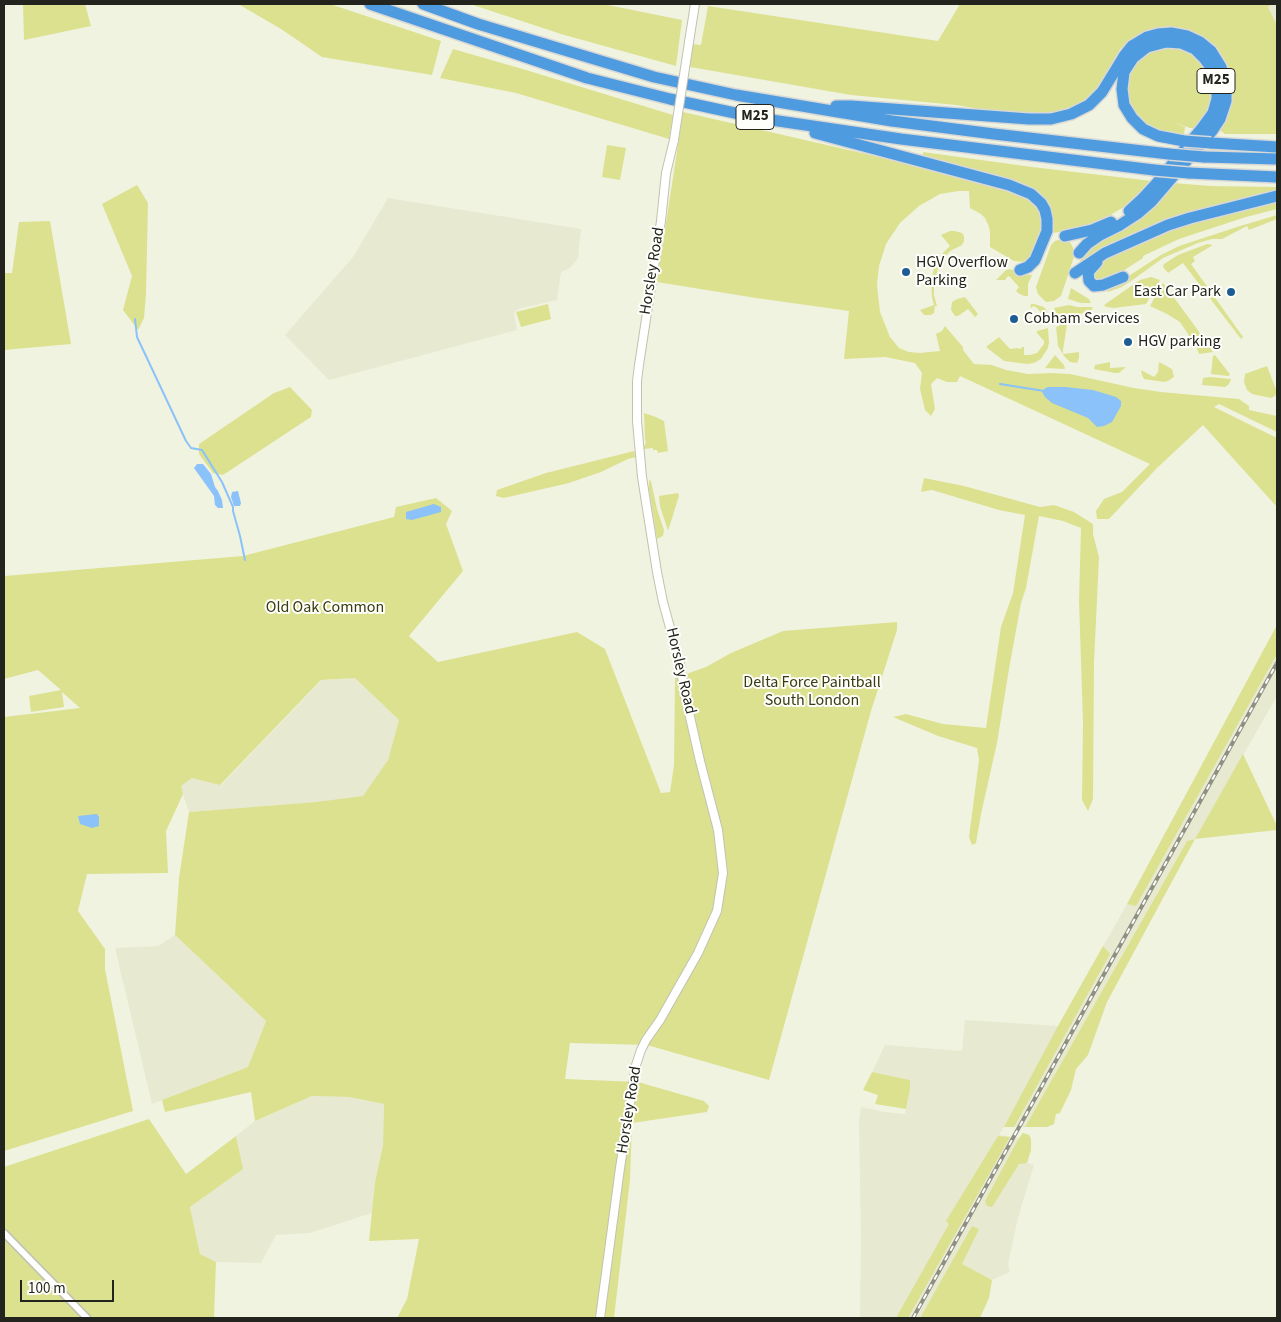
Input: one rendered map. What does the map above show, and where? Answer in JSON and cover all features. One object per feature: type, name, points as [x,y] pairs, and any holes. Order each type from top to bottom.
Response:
[{"type":"highway","name":"M25","points":[[370,4],[587,78],[670,99],[758,118],[1009,185],[1031,194],[1041,203],[1045,210],[1047,231],[1035,260],[1020,270]]},
{"type":"highway","name":"M25","points":[[423,4],[478,24],[654,76],[736,95],[901,122],[1169,154],[1277,159]]},
{"type":"highway","name":"M25","points":[[805,106],[851,106],[1051,119],[1072,114],[1089,105],[1102,92],[1132,46],[1147,37],[1172,33],[1187,36],[1200,42],[1211,51],[1221,67],[1226,84],[1226,101],[1220,119],[1212,131],[1152,201],[1137,214],[1094,240],[1079,253]]},
{"type":"highway","name":"M25","points":[[1065,236],[1092,230],[1116,220],[1130,210],[1156,184],[1202,128],[1213,113],[1217,99],[1217,84],[1212,69],[1204,58],[1194,49],[1181,43],[1166,42],[1147,47],[1133,58],[1124,72],[1122,89],[1124,105],[1132,118],[1143,129],[1158,136],[1184,141],[1211,143],[1277,147]]},
{"type":"highway","name":"M25","points":[[758,118],[901,139],[1154,170],[1277,177]]},
{"type":"highway","points":[[1074,273],[1098,257],[1168,225],[1184,219],[1277,196]]},
{"type":"highway","points":[[1115,249],[1092,267],[1088,272],[1088,277],[1094,286],[1123,277]]},
{"type":"street","name":"Horsley Road","points":[[600,1318],[636,1065],[646,1040],[698,953],[717,911],[723,873],[718,830],[700,761],[685,696],[680,664],[657,572],[642,477],[636,399],[639,365],[661,221],[666,173],[674,140],[695,4]]},
{"type":"street","points":[[4,1233],[87,1318]]},
{"type":"shaded area","points":[[1272,4],[1277,4],[1277,25],[1268,7]]},
{"type":"shaded area","points":[[388,198],[581,229],[578,258],[570,268],[561,272],[557,300],[518,309],[514,313],[517,330],[329,380],[285,335],[353,257]]},
{"type":"shaded area","points":[[1277,625],[1277,696],[1195,839],[1187,841],[1025,1127],[1004,1127],[999,1135],[1019,1138],[1023,1133],[1029,1135],[1031,1150],[1027,1163],[1034,1165],[1018,1218],[1008,1264],[1010,1272],[992,1280],[961,1264],[952,1262],[920,1318],[860,1318],[859,1120],[861,1107],[905,1114],[910,1089],[910,1080],[872,1072],[885,1045],[962,1051],[965,1020],[1058,1026],[1127,904]]},
{"type":"shaded area","points":[[355,678],[399,720],[388,760],[363,797],[189,812],[180,786],[192,778],[221,785],[322,680]]},
{"type":"shaded area","points":[[175,935],[266,1021],[248,1067],[152,1104],[115,948],[158,946]]},
{"type":"shaded area","points":[[312,1096],[349,1097],[384,1104],[383,1145],[375,1182],[372,1213],[310,1233],[276,1235],[261,1263],[216,1262],[200,1254],[190,1207],[242,1169],[236,1136],[255,1121]]},
{"type":"green space","points":[[23,4],[85,4],[91,26],[24,40]]},
{"type":"green space","points":[[238,4],[330,4],[441,41],[432,75],[322,57],[281,29]]},
{"type":"green space","points":[[470,4],[603,4],[682,20],[676,66],[561,34]]},
{"type":"green space","points":[[960,4],[1272,4],[1268,7],[1277,25],[1277,134],[1225,134],[1218,129],[1231,102],[1232,88],[1228,66],[1215,45],[1193,32],[1169,26],[1144,32],[1120,49],[1092,96],[1072,109],[1052,116],[851,95],[690,67],[693,44],[701,45],[708,6],[938,41]]},
{"type":"green space","points":[[1178,46],[1190,51],[1209,69],[1213,94],[1210,105],[1195,128],[1172,122],[1185,127],[1184,135],[1158,132],[1142,123],[1127,99],[1128,75],[1133,65],[1152,49]]},
{"type":"green space","points":[[453,49],[673,115],[669,139],[516,93],[440,78]]},
{"type":"green space","points":[[683,112],[914,165],[1014,192],[1032,201],[1038,208],[1045,228],[1029,259],[1024,262],[1014,261],[990,247],[989,227],[981,214],[970,208],[969,191],[940,194],[919,206],[900,223],[886,244],[879,266],[877,285],[880,312],[890,337],[899,348],[909,352],[940,351],[936,334],[942,331],[945,326],[963,347],[963,350],[974,364],[992,365],[1028,374],[1070,374],[1161,392],[1239,399],[1249,406],[1249,410],[1277,416],[1277,432],[1219,404],[1214,407],[1277,438],[1277,507],[1203,425],[1157,468],[1109,519],[1097,519],[1096,511],[1104,499],[1122,492],[1150,464],[960,376],[957,382],[947,382],[937,378],[931,384],[935,409],[931,416],[925,410],[920,389],[922,373],[915,363],[885,357],[844,359],[849,311],[657,282]]},
{"type":"green space","points":[[607,145],[626,148],[620,180],[602,177]]},
{"type":"green space","points":[[923,152],[1152,181],[1133,204],[1129,204],[1112,214],[1109,219],[1097,224],[1052,233],[1048,205],[918,156],[918,154],[923,155]]},
{"type":"green space","points":[[1173,183],[1211,186],[1277,187],[1277,193],[1160,223],[1121,240],[1079,265],[1082,254]]},
{"type":"green space","points":[[137,185],[148,203],[146,294],[144,318],[138,330],[123,310],[132,276],[102,204]]},
{"type":"green space","points":[[1277,202],[1277,209],[1179,239],[1143,256],[1143,258],[1112,278],[1093,281],[1092,271],[1110,256],[1176,227]]},
{"type":"green space","points":[[1277,215],[1277,219],[1249,230],[1247,226],[1222,239],[1212,239],[1198,243],[1163,258],[1122,287],[1108,292],[1107,290],[1161,255],[1179,246]]},
{"type":"green space","points":[[50,221],[71,344],[4,350],[4,273],[12,273],[19,222]]},
{"type":"green space","points":[[950,231],[962,233],[964,241],[962,245],[950,251],[940,263],[934,282],[934,295],[937,306],[935,306],[934,313],[924,315],[920,310],[934,305],[931,282],[934,268],[942,254],[950,246],[941,235]]},
{"type":"green space","points":[[1068,240],[1075,254],[1061,296],[1054,301],[1046,302],[1038,294],[1036,287],[1051,245],[1055,241]]},
{"type":"green space","points":[[1207,244],[1213,245],[1193,257],[1195,261],[1191,264],[1243,337],[1241,339],[1183,263],[1168,273],[1163,267],[1164,264],[1178,255]]},
{"type":"green space","points":[[1010,269],[1022,274],[1032,275],[1028,284],[1028,296],[1024,296],[1016,291],[1019,287],[1008,276],[1005,280],[996,280],[1006,270]]},
{"type":"green space","points":[[1151,277],[1160,280],[1146,304],[1114,308],[1104,305],[1140,280]]},
{"type":"green space","points":[[1163,283],[1213,352],[1199,354],[1196,346],[1180,322],[1150,306]]},
{"type":"green space","points":[[1071,288],[1089,299],[1091,303],[1081,303],[1068,299]]},
{"type":"green space","points":[[965,297],[978,314],[975,317],[968,309],[958,316],[955,316],[951,310],[952,302]]},
{"type":"green space","points":[[548,304],[551,319],[521,327],[516,312]]},
{"type":"green space","points":[[1031,304],[1044,307],[1047,311],[1049,324],[1044,324],[1041,313],[1034,306],[1030,308]]},
{"type":"green space","points":[[1069,305],[1093,307],[1090,312],[1066,316],[1057,323],[1054,308]]},
{"type":"green space","points":[[1068,318],[1063,354],[1079,352],[1077,363],[1070,362],[1064,356],[1058,346],[1056,327]]},
{"type":"green space","points":[[1048,328],[1048,348],[1041,359],[1034,363],[1004,361],[986,347],[999,337],[1010,349],[1021,349],[1024,347],[1024,355],[1037,353],[1044,344],[1044,341],[1037,331]]},
{"type":"green space","points":[[1055,355],[1064,365],[1065,369],[1045,368]]},
{"type":"green space","points":[[1215,355],[1230,375],[1211,374],[1213,356]]},
{"type":"green space","points":[[1110,362],[1110,368],[1126,367],[1119,373],[1094,369],[1095,365]]},
{"type":"green space","points":[[1159,362],[1172,369],[1174,377],[1164,382],[1144,379],[1141,370],[1154,377],[1158,372]]},
{"type":"green space","points":[[1267,366],[1277,392],[1271,398],[1252,394],[1247,390],[1244,382],[1245,374]]},
{"type":"green space","points":[[1203,378],[1231,379],[1225,387],[1202,385]]},
{"type":"green space","points":[[290,387],[312,410],[311,417],[223,475],[213,473],[199,454],[199,444],[274,393]]},
{"type":"green space","points":[[644,413],[664,421],[668,451],[658,453],[653,448],[643,449],[646,442]]},
{"type":"green space","points":[[634,451],[636,457],[569,483],[504,498],[496,496],[497,490],[546,473]]},
{"type":"green space","points":[[924,478],[964,486],[1040,507],[1054,505],[1074,512],[1093,524],[1093,534],[1099,557],[1094,663],[1093,799],[1088,811],[1082,800],[1083,722],[1079,601],[1081,528],[1063,521],[1039,516],[1026,588],[1021,603],[997,743],[976,843],[972,845],[969,837],[979,760],[977,748],[938,736],[893,717],[906,714],[943,724],[986,728],[1001,627],[1013,593],[1025,515],[999,510],[932,490],[921,492]]},
{"type":"green space","points":[[649,480],[651,481],[664,530],[663,536],[657,539],[649,489]]},
{"type":"green space","points":[[678,493],[679,496],[668,531],[660,506],[659,496]]},
{"type":"green space","points":[[436,498],[452,511],[446,524],[463,571],[409,636],[438,662],[577,632],[605,649],[661,793],[670,792],[674,765],[675,678],[706,667],[731,653],[783,631],[897,622],[897,630],[871,711],[769,1080],[647,1045],[570,1043],[565,1079],[638,1082],[704,1101],[709,1106],[707,1112],[632,1123],[630,1180],[614,1318],[397,1318],[407,1299],[419,1239],[369,1241],[375,1182],[383,1145],[384,1104],[349,1097],[312,1096],[255,1121],[251,1092],[165,1112],[162,1100],[248,1067],[266,1021],[175,935],[179,878],[189,812],[316,802],[363,796],[388,760],[399,720],[355,678],[321,680],[220,785],[192,778],[181,786],[183,794],[166,831],[168,873],[87,874],[78,911],[105,949],[105,969],[133,1111],[4,1151],[4,717],[80,708],[62,692],[64,707],[31,712],[29,696],[61,690],[38,670],[4,679],[4,576],[243,556],[394,517],[396,507]]},
{"type":"green space","points":[[1277,625],[1277,654],[1136,906],[1127,904]]},
{"type":"green space","points":[[1243,754],[1277,826],[1277,830],[1195,839]]},
{"type":"green space","points":[[1195,839],[1107,1002],[1088,1055],[1076,1069],[1071,1090],[1060,1113],[1056,1114],[1054,1124],[1047,1127],[1025,1127],[1187,841]]},
{"type":"green space","points":[[1103,946],[1110,954],[1014,1127],[1004,1127],[1058,1026]]},
{"type":"green space","points":[[872,1072],[910,1080],[906,1109],[875,1104],[878,1095],[863,1090]]},
{"type":"green space","points":[[149,1119],[186,1174],[236,1136],[243,1169],[190,1207],[200,1254],[216,1262],[214,1318],[4,1318],[4,1167]]},
{"type":"green space","points":[[1023,1133],[1029,1135],[1031,1139],[1031,1150],[1027,1163],[1019,1164],[992,1207],[987,1206],[985,1201]]},
{"type":"green space","points":[[998,1136],[1010,1137],[908,1318],[896,1318],[949,1224],[946,1221]]},
{"type":"green space","points":[[972,1226],[979,1229],[962,1264],[992,1280],[989,1298],[980,1318],[920,1318]]},
{"type":"water","points":[[1048,387],[1093,390],[1116,397],[1121,401],[1121,406],[1112,422],[1097,427],[1088,418],[1052,403],[1042,392]]},
{"type":"water","points":[[197,464],[203,464],[211,474],[222,500],[223,508],[218,508],[215,505],[214,496],[194,468]]},
{"type":"water","points":[[238,491],[241,503],[240,506],[234,506],[231,497],[232,492]]},
{"type":"water","points":[[434,504],[441,507],[441,512],[412,520],[406,519],[406,512]]},
{"type":"water","points":[[97,814],[99,826],[92,828],[80,824],[78,816]]},
{"type":"waterway","points":[[135,319],[137,337],[186,441],[191,448],[202,450],[222,482],[233,507],[245,560]]},
{"type":"waterway","points":[[1000,384],[1044,391]]},
{"type":"railway","points":[[913,1318],[1277,663]]},
{"type":"place","name":"HGV Overflow Parking","points":[[906,272]]},
{"type":"place","name":"East Car Park","points":[[1231,292]]},
{"type":"place","name":"Cobham Services","points":[[1014,319]]},
{"type":"place","name":"HGV parking","points":[[1128,342]]},
{"type":"park label","name":"Old Oak Common","points":[[325,608]]},
{"type":"park label","name":"Delta Force Paintball South London","points":[[812,692]]}]
